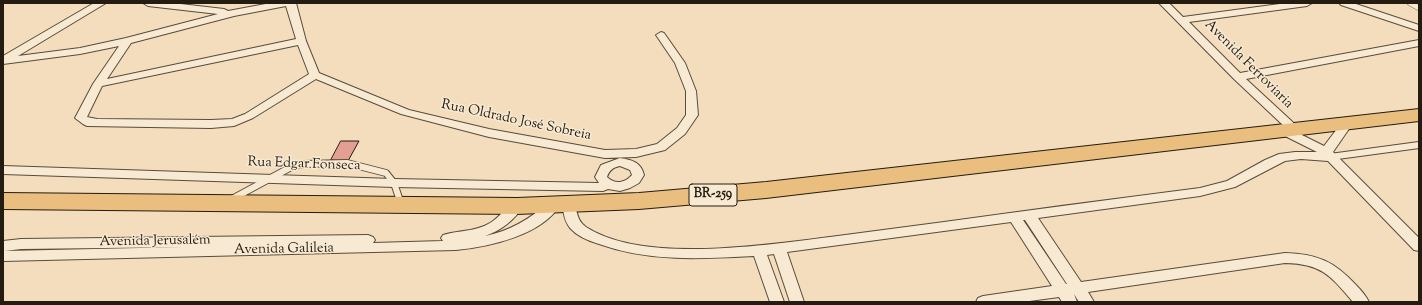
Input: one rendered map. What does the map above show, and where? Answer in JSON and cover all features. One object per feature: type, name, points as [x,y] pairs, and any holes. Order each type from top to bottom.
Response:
[{"type":"highway","name":"BR-259","points":[[3,201],[401,206],[561,205],[603,185],[639,201],[766,190],[1419,115]]},
{"type":"street","points":[[3,60],[101,3]]},
{"type":"street","points":[[148,3],[232,13]]},
{"type":"street","points":[[3,60],[80,51],[127,41],[232,13],[286,3]]},
{"type":"street","points":[[127,41],[98,84],[83,112],[81,118],[86,122],[218,124],[243,120],[315,75],[301,41],[291,3]]},
{"type":"street","name":"Avenida Ferroviaria","points":[[1164,3],[1183,20],[1290,130],[1328,154],[1419,246]]},
{"type":"street","points":[[1183,20],[1307,3]]},
{"type":"street","points":[[1344,3],[1419,28]]},
{"type":"street","name":"Rua Oldrado José Sobreia","points":[[315,75],[405,112],[489,133],[605,154],[636,152],[661,147],[681,131],[692,115],[691,91],[680,63],[661,35]]},
{"type":"street","points":[[98,84],[301,41]]},
{"type":"street","points":[[1238,77],[1419,43]]},
{"type":"street","points":[[561,205],[573,222],[585,233],[606,242],[642,250],[665,252],[687,253],[759,251],[1015,218],[1200,192],[1230,184],[1251,174],[1269,162],[1284,157],[1328,154],[1347,123]]},
{"type":"street","points":[[636,152],[636,173],[639,201]]},
{"type":"street","points":[[603,185],[605,154]]},
{"type":"street","points":[[620,162],[632,165],[636,173],[633,182],[623,186],[603,185],[609,165],[620,162]]},
{"type":"street","name":"Rua Edgar Fonseca","points":[[3,170],[394,183],[603,185]]},
{"type":"street","name":"Avenida Galileia","points":[[3,256],[432,247],[463,245],[487,241],[507,235],[528,226],[561,205]]},
{"type":"street","name":"Avenida Jerusalém","points":[[3,246],[22,244],[431,239],[460,237],[481,233],[497,226],[509,216],[517,206]]},
{"type":"street","points":[[1029,215],[1087,302]]},
{"type":"street","points":[[1015,218],[1066,296]]},
{"type":"street","points":[[779,248],[797,302]]},
{"type":"street","points":[[759,251],[777,302]]},
{"type":"street","points":[[983,302],[1066,296],[1078,288],[1286,258],[1302,258],[1314,260],[1336,273],[1362,302]]},
{"type":"lane","points":[[1410,3],[1419,8]]},
{"type":"lane","points":[[1328,154],[1419,145]]},
{"type":"lane","points":[[224,203],[268,178],[298,165],[347,163],[386,173],[394,183],[401,206]]},
{"type":"building","points":[[341,141],[359,141],[348,161],[331,160]]}]
